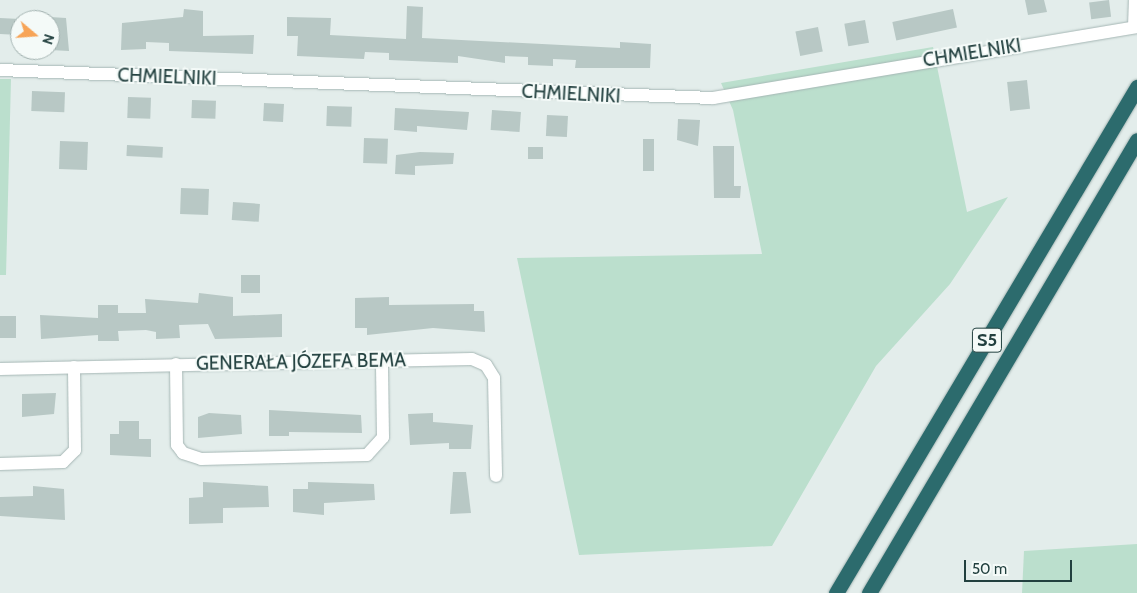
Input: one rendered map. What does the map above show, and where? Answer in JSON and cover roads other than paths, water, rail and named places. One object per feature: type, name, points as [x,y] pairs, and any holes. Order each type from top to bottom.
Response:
[{"type":"highway","name":"S5","points":[[836,593],[1137,87]]},
{"type":"highway","name":"S5","points":[[869,593],[1137,140]]},
{"type":"street","points":[[1135,0],[1136,27]]},
{"type":"street","name":"CHMIELNIKI","points":[[0,70],[713,98],[1136,27]]},
{"type":"street","name":"GENERAŁA JÓZEFA BEMA","points":[[0,369],[472,359],[486,365],[494,378],[496,476]]},
{"type":"street","points":[[176,364],[177,445],[191,457],[210,458],[368,455],[383,437],[382,362]]},
{"type":"street","points":[[0,464],[63,462],[75,450],[74,367]]}]
